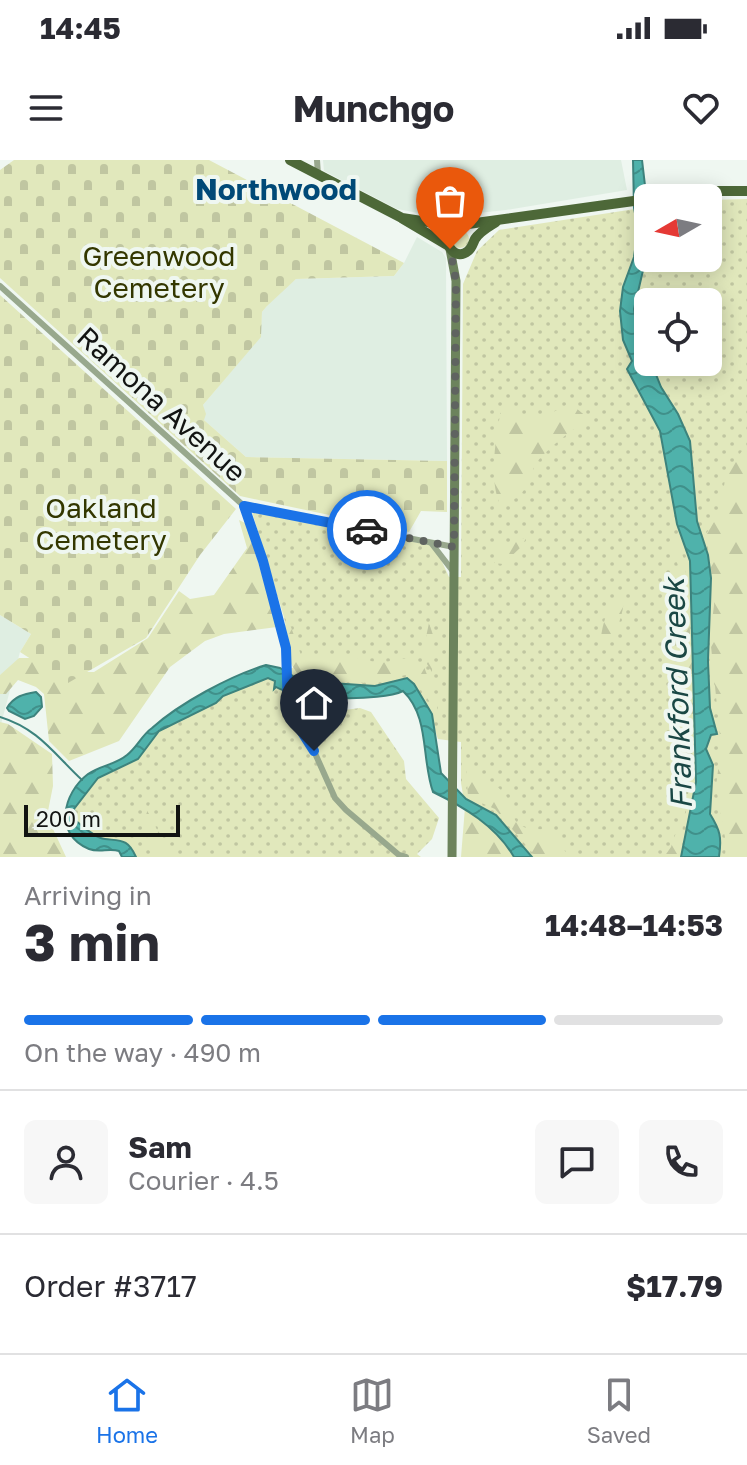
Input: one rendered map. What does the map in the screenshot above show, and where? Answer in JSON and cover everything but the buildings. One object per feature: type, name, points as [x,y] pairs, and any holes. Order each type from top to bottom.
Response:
[{"type":"main road","points":[[290,160],[402,218],[457,253],[471,246],[482,231],[498,221]]},
{"type":"main road","points":[[722,191],[747,191]]},
{"type":"main road","points":[[402,218],[460,225],[634,201]]},
{"type":"main road","points":[[460,225],[472,232],[471,246]]},
{"type":"main road","points":[[448,247],[446,235],[460,225]]},
{"type":"street","points":[[317,160],[318,175]]},
{"type":"street","points":[[456,281],[471,246]]},
{"type":"street","points":[[448,247],[456,281],[452,857]]},
{"type":"street","name":"Ramona Avenue","points":[[0,286],[244,506],[454,547]]},
{"type":"street","points":[[244,506],[286,648],[291,718],[314,751],[335,798],[363,826],[399,855],[406,857]]},
{"type":"street","points":[[429,542],[454,573]]},
{"type":"shaded area","points":[[323,160],[621,160],[627,190],[506,210],[440,217],[397,209],[324,171]]},
{"type":"shaded area","points":[[417,237],[442,252],[446,258],[447,461],[246,457],[204,420],[203,405],[260,337],[262,312],[274,297],[296,279],[394,276]]},
{"type":"shaded area","points":[[0,615],[31,634],[20,652],[0,728]]},
{"type":"green space","name":"Greenwood Cemetery","points":[[14,160],[209,160],[404,263],[394,276],[296,279],[262,312],[261,337],[203,405],[204,420],[246,457],[447,461],[447,512],[421,511],[409,532],[240,496],[0,278],[0,170]]},
{"type":"green space","points":[[747,199],[747,857],[461,857],[465,807],[461,783],[461,742],[438,739],[431,720],[402,686],[299,708],[307,724],[322,713],[360,708],[371,712],[404,761],[406,779],[439,818],[432,839],[417,854],[421,857],[129,857],[122,843],[78,837],[68,816],[77,789],[124,761],[150,731],[267,669],[294,668],[284,617],[252,512],[430,545],[438,553],[449,577],[461,577],[463,284],[477,251],[499,230],[634,209],[634,272],[722,272],[722,200]]},
{"type":"green space","points":[[456,230],[464,230],[469,239],[467,246],[456,248],[451,243],[451,235]]},
{"type":"green space","name":"Oakland Cemetery","points":[[0,295],[236,509],[200,555],[146,638],[68,683],[20,652],[31,634],[0,615]]},
{"type":"green space","points":[[503,398],[525,418],[544,417],[570,403],[588,418],[543,455],[519,496],[500,504],[494,466]]},
{"type":"green space","points":[[742,451],[747,452],[747,857],[725,857],[726,843],[716,787],[721,746],[710,636],[715,598],[706,534],[720,512],[726,473]]},
{"type":"green space","points":[[239,520],[247,524],[277,627],[224,634],[205,641],[170,667],[119,741],[69,761],[49,741],[44,694],[18,680],[6,694],[0,694],[0,675],[19,658],[45,658],[66,672],[94,672],[148,638],[179,591],[190,599],[214,595],[247,548]]},
{"type":"green space","points":[[527,537],[503,564],[494,563],[496,544],[504,541],[507,544]]},
{"type":"green space","points":[[675,539],[685,561],[695,702],[691,775],[678,857],[664,857],[679,824],[678,697],[683,658],[677,600],[681,573],[669,542]]},
{"type":"green space","points":[[625,587],[621,616],[608,643],[601,640],[605,619],[615,597]]},
{"type":"green space","points":[[429,623],[433,635],[432,672],[422,656]]},
{"type":"green space","points":[[284,624],[291,627],[301,655],[338,654],[380,663],[408,658],[424,667],[435,695],[439,718],[422,689],[406,675],[362,683],[297,673],[291,664]]},
{"type":"green space","points":[[0,722],[8,724],[52,754],[53,786],[47,816],[66,857],[0,857]]},
{"type":"green space","points":[[466,765],[503,792],[518,823],[523,827],[547,829],[570,857],[536,857],[495,809],[468,797]]},
{"type":"green space","points":[[150,803],[156,828],[177,857],[151,857],[144,821]]},
{"type":"green space","points":[[466,814],[488,832],[507,857],[464,857]]},
{"type":"water","points":[[633,160],[642,160],[645,184],[634,184],[634,208]]},
{"type":"water","points":[[634,257],[634,272],[643,272],[639,288],[634,288],[634,376],[657,376],[690,441],[697,521],[708,555],[711,578],[708,661],[710,708],[717,734],[711,735],[706,749],[713,765],[710,814],[719,834],[719,857],[681,857],[696,782],[690,561],[677,524],[660,431],[627,369],[632,361],[623,340],[620,311],[623,287]]},
{"type":"water","points":[[266,665],[280,668],[296,678],[319,676],[331,683],[375,686],[407,678],[432,714],[441,773],[466,799],[496,815],[532,857],[514,857],[498,836],[478,818],[433,792],[421,725],[412,701],[403,691],[377,697],[320,697],[274,689],[275,681],[268,678],[223,696],[216,703],[159,731],[138,759],[98,778],[74,809],[76,821],[86,829],[101,838],[124,842],[136,857],[122,857],[115,850],[89,849],[70,834],[66,824],[68,802],[79,782],[88,774],[127,755],[148,731],[191,700]]},
{"type":"water","points":[[36,692],[41,697],[42,707],[34,716],[25,719],[7,708],[16,698]]},
{"type":"waterway","points":[[0,717],[36,735],[82,780]]},
{"type":"way so far","points":[[367,530],[454,547],[456,281],[450,249]]},
{"type":"district","name":"Northwood","points":[[276,189]]},
{"type":"route","points":[[314,751],[288,710],[286,648],[263,561],[244,506],[367,530]]},
{"type":"water label","name":"Frankford Creek","points":[[677,694]]}]
